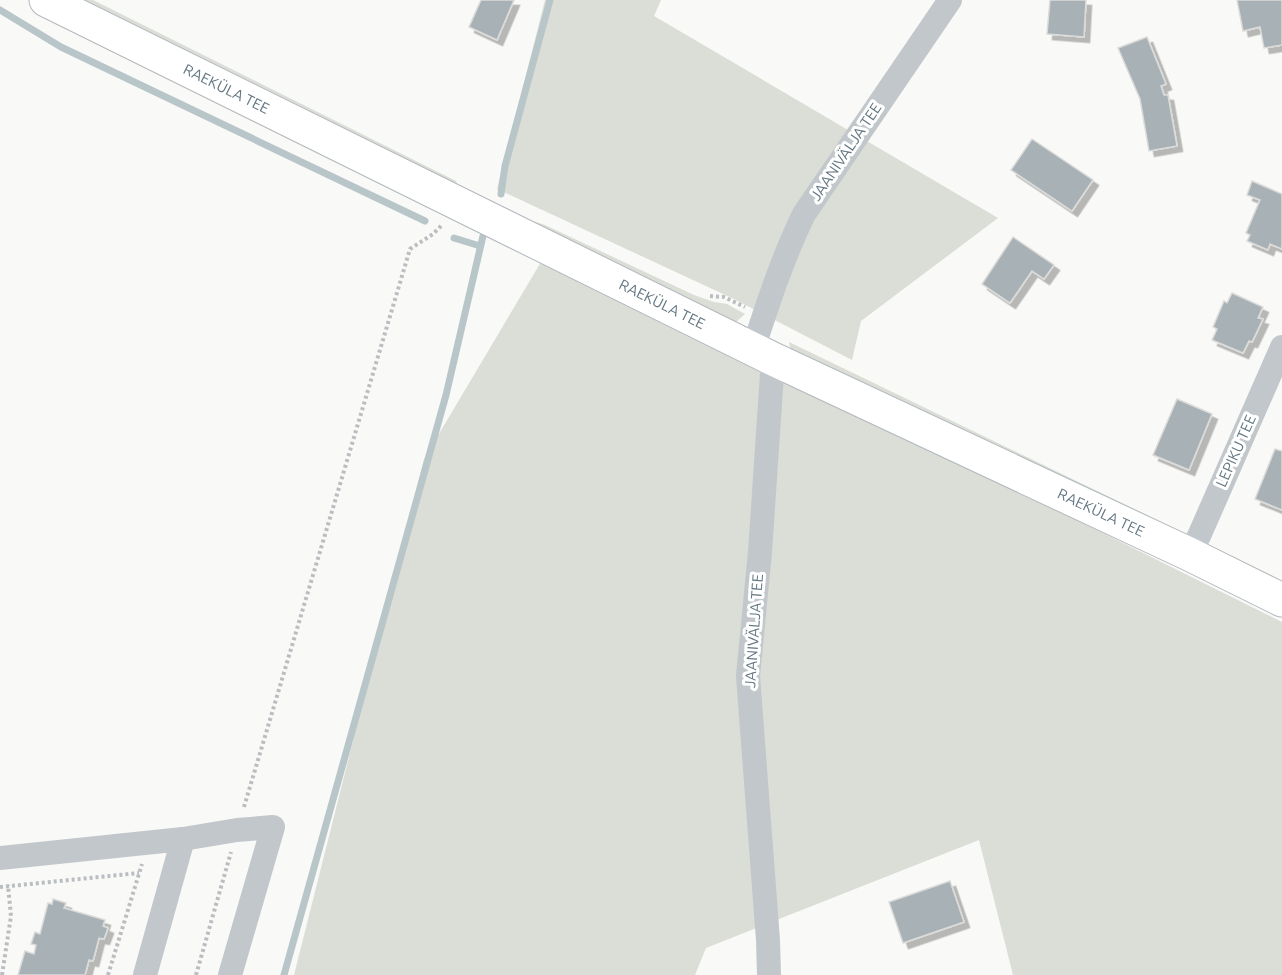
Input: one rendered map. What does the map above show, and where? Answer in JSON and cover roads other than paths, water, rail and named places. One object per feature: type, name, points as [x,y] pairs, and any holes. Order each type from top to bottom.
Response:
[{"type":"street","name":"RAEKÜLA TEE","points":[[46,0],[763,354],[1282,600]]},
{"type":"street","name":"JAANIVÄLJA TEE","points":[[769,975],[748,676],[760,552],[763,354],[771,296],[791,240],[804,214],[950,0]]},
{"type":"street","name":"LEPIKU TEE","points":[[1189,554],[1282,347]]},
{"type":"street","points":[[3,858],[273,827],[230,975]]},
{"type":"street","points":[[145,975],[183,839]]},
{"type":"waterway","points":[[501,194],[505,166],[550,0]]},
{"type":"waterway","points":[[0,10],[61,47],[425,221]]},
{"type":"waterway","points":[[284,975],[446,395],[483,236]]},
{"type":"waterway","points":[[454,238],[480,246]]}]
